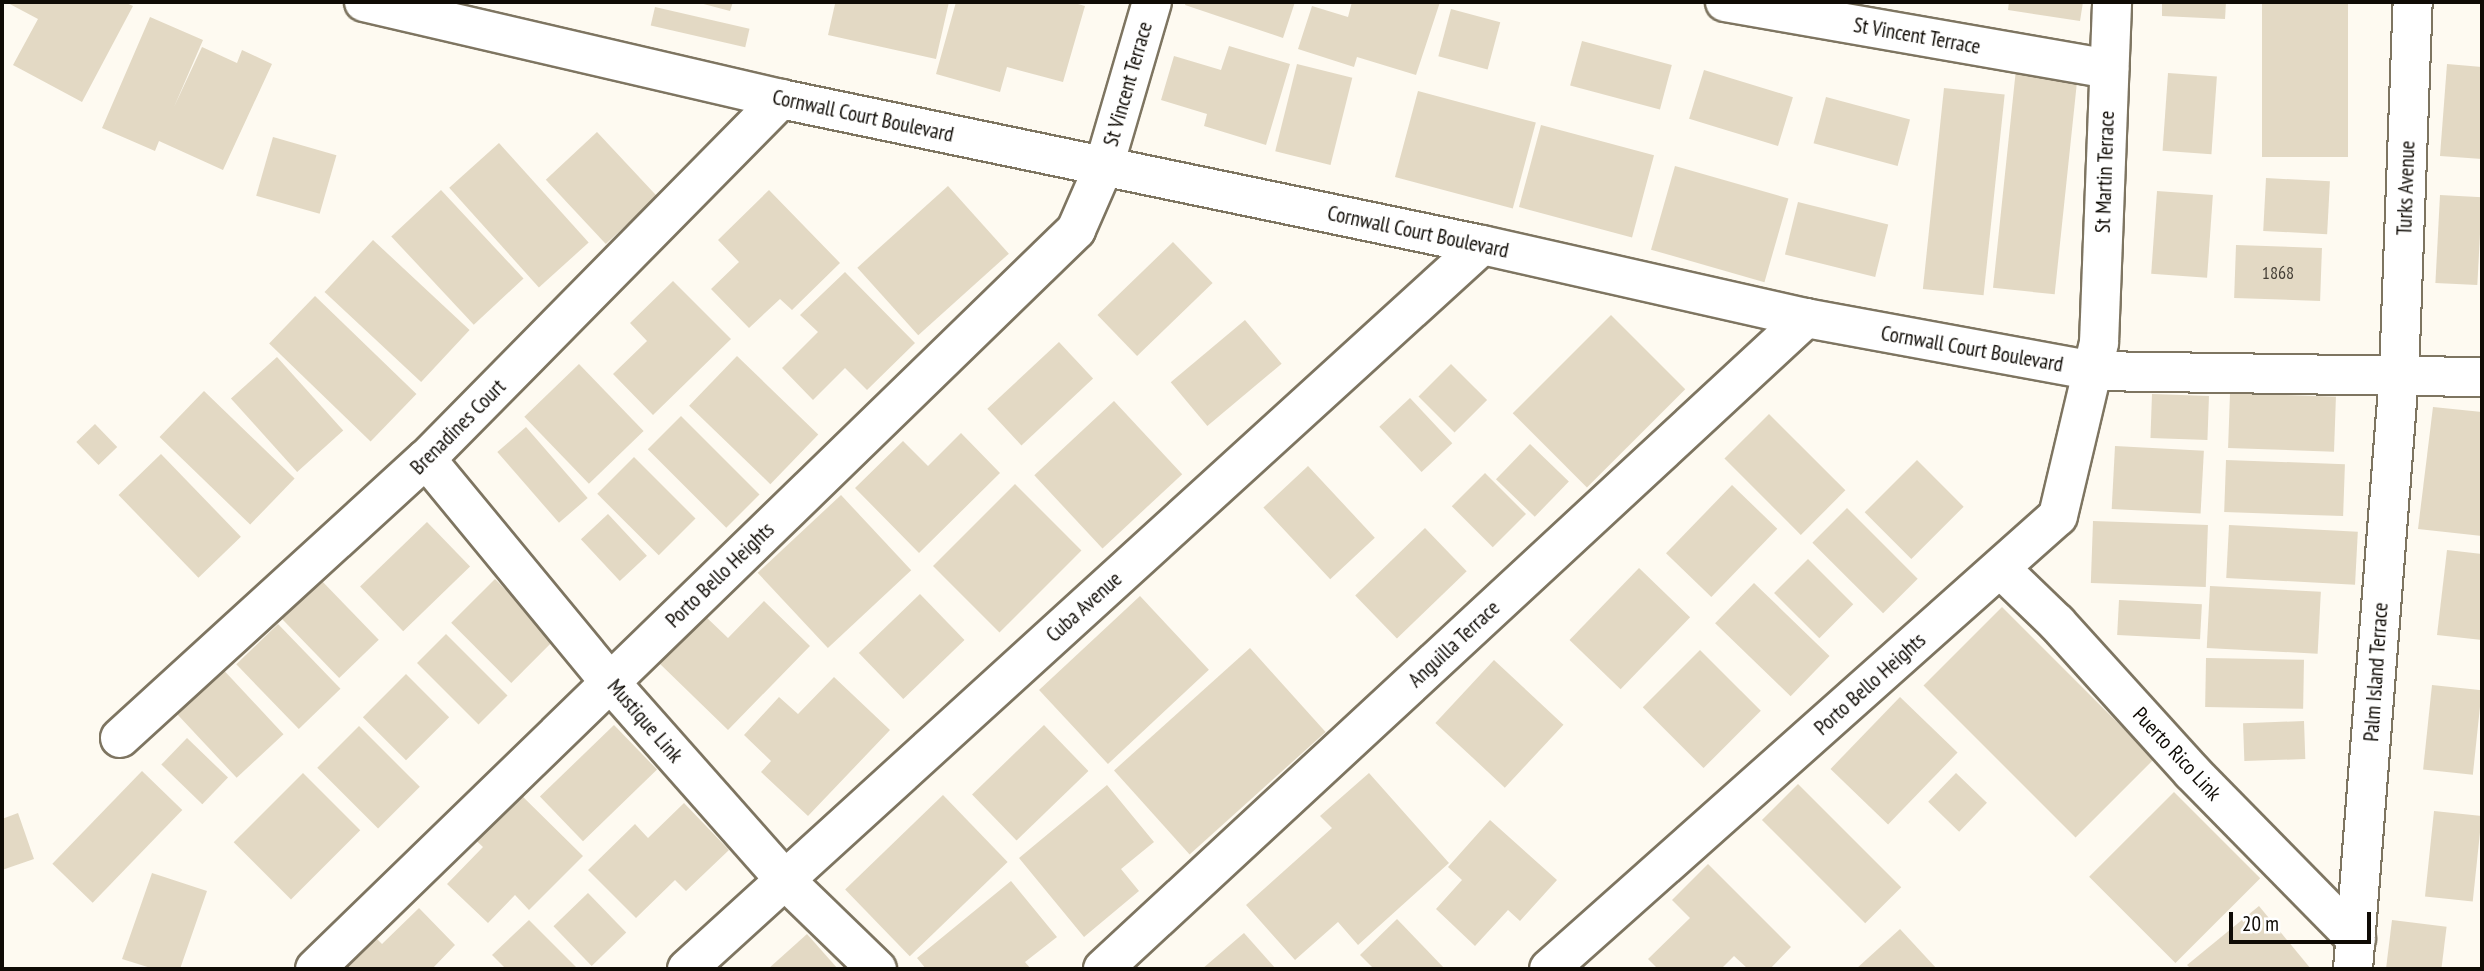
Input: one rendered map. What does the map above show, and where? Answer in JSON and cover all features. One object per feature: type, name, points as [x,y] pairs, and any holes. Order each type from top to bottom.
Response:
[{"type":"street","name":"Cornwall Court Boulevard","points":[[364,2],[781,99],[1482,244],[1806,318],[2097,357],[2399,375],[2482,377]]},
{"type":"street","name":"St Vincent Terrace","points":[[1104,166],[1152,2]]},
{"type":"street","name":"St Vincent Terrace","points":[[1725,2],[2109,69]]},
{"type":"street","name":"St Martin Terrace","points":[[2097,357],[2112,2]]},
{"type":"street","name":"Turks Avenue","points":[[2399,375],[2413,2]]},
{"type":"street","name":"Brenadines Court","points":[[120,738],[426,459],[781,99]]},
{"type":"street","name":"Porto Bello Heights","points":[[315,969],[1076,230],[1104,166]]},
{"type":"street","name":"Cuba Avenue","points":[[687,969],[1482,244]]},
{"type":"street","name":"Anguilla Terrace","points":[[1103,969],[1806,318]]},
{"type":"street","name":"Porto Bello Heights","points":[[1549,969],[2058,516],[2097,357]]},
{"type":"street","name":"Palm Island Terrace","points":[[2355,954],[2399,375]]},
{"type":"street","name":"Mustique Link","points":[[426,459],[609,681],[785,880],[877,969]]},
{"type":"street","name":"Puerto Rico Link","points":[[2001,569],[2056,623],[2355,954]]},
{"type":"building","points":[[6,2],[124,2],[133,6],[82,102],[13,65],[38,19]]},
{"type":"building","points":[[696,2],[733,2],[730,11]]},
{"type":"building","points":[[829,2],[949,2],[936,59],[828,35],[835,4]]},
{"type":"building","points":[[956,2],[1071,2],[1085,6],[1063,82],[1007,67],[1000,92],[936,74]]},
{"type":"building","points":[[1186,2],[1295,2],[1283,38],[1185,5]]},
{"type":"building","points":[[1352,2],[1440,2],[1416,75],[1357,57],[1354,67],[1298,49],[1312,6],[1348,17]]},
{"type":"building","points":[[2009,2],[2083,2],[2080,21],[2008,10]]},
{"type":"building","points":[[2162,2],[2226,2],[2225,19],[2162,16]]},
{"type":"building","points":[[2262,2],[2348,2],[2348,157],[2262,157]]},
{"type":"building","points":[[655,7],[750,29],[745,47],[651,26]]},
{"type":"building","points":[[1451,9],[1500,22],[1488,70],[1438,56]]},
{"type":"building","points":[[150,17],[203,40],[174,107],[202,47],[237,63],[242,50],[272,64],[223,170],[159,141],[155,151],[102,128]]},
{"type":"building","points":[[1582,41],[1672,65],[1660,110],[1570,85]]},
{"type":"building","points":[[1229,46],[1290,64],[1266,145],[1204,126],[1207,114],[1161,100],[1174,56],[1221,70]]},
{"type":"building","points":[[1297,64],[1352,78],[1331,165],[1275,151]]},
{"type":"building","points":[[2447,64],[2482,67],[2482,159],[2440,156]]},
{"type":"building","points":[[2016,69],[2078,75],[2055,294],[1993,288]]},
{"type":"building","points":[[1704,70],[1793,97],[1778,146],[1689,119]]},
{"type":"building","points":[[2168,73],[2217,76],[2211,154],[2163,151]]},
{"type":"building","points":[[1944,88],[2005,94],[1984,295],[1923,289]]},
{"type":"building","points":[[1418,91],[1536,123],[1513,209],[1395,177]]},
{"type":"building","points":[[1826,97],[1910,120],[1898,166],[1814,143]]},
{"type":"building","points":[[1541,125],[1654,155],[1632,237],[1519,207]]},
{"type":"building","points":[[597,132],[657,196],[606,244],[546,180]]},
{"type":"building","points":[[273,137],[336,155],[320,214],[256,196]]},
{"type":"building","points":[[499,143],[589,243],[539,287],[449,188]]},
{"type":"building","points":[[1675,166],[1788,199],[1764,282],[1651,250]]},
{"type":"building","points":[[2266,178],[2330,181],[2327,234],[2263,231]]},
{"type":"building","points":[[948,186],[1009,254],[918,335],[857,268]]},
{"type":"building","points":[[441,190],[524,278],[474,325],[391,236]]},
{"type":"building","points":[[769,190],[840,263],[792,310],[780,299],[749,328],[711,289],[739,262],[718,240]]},
{"type":"building","points":[[2157,191],[2213,195],[2207,278],[2151,274]]},
{"type":"building","points":[[2440,195],[2482,197],[2477,285],[2435,283]]},
{"type":"building","points":[[1798,202],[1888,224],[1875,277],[1785,254]]},
{"type":"building","points":[[373,240],[470,330],[421,382],[325,292]]},
{"type":"building","points":[[1173,242],[1213,283],[1137,356],[1097,315]]},
{"type":"building","points":[[2236,245],[2322,248],[2320,301],[2234,298]]},
{"type":"building","points":[[845,272],[915,343],[867,390],[845,368],[813,400],[782,368],[818,332],[800,315]]},
{"type":"building","points":[[673,281],[731,339],[653,415],[613,374],[647,341],[630,323]]},
{"type":"building","points":[[315,296],[416,394],[371,441],[269,343]]},
{"type":"building","points":[[1611,315],[1685,389],[1587,488],[1513,413]]},
{"type":"building","points":[[1245,320],[1282,364],[1207,426],[1171,382]]},
{"type":"building","points":[[1059,342],[1093,379],[1021,445],[987,409]]},
{"type":"building","points":[[737,356],[818,434],[770,484],[689,406]]},
{"type":"building","points":[[277,357],[343,431],[297,472],[231,398]]},
{"type":"building","points":[[579,364],[644,431],[589,484],[524,417]]},
{"type":"building","points":[[1451,364],[1487,400],[1455,433],[1418,397]]},
{"type":"building","points":[[204,391],[295,479],[250,525],[160,437]]},
{"type":"building","points":[[2230,393],[2336,397],[2334,452],[2228,448]]},
{"type":"building","points":[[2152,394],[2209,396],[2207,440],[2150,438]]},
{"type":"building","points":[[1410,398],[1452,443],[1422,472],[1379,427]]},
{"type":"building","points":[[1114,401],[1182,474],[1102,548],[1034,475]]},
{"type":"building","points":[[2433,407],[2482,412],[2482,536],[2418,529]]},
{"type":"building","points":[[1769,414],[1845,490],[1801,535],[1724,459]]},
{"type":"building","points":[[681,416],[759,494],[726,528],[648,449]]},
{"type":"building","points":[[95,424],[117,447],[99,465],[76,442]]},
{"type":"building","points":[[526,427],[588,498],[559,523],[497,452]]},
{"type":"building","points":[[961,433],[1000,473],[919,553],[855,488],[903,441],[928,466]]},
{"type":"building","points":[[1530,444],[1569,482],[1535,517],[1496,479]]},
{"type":"building","points":[[2115,446],[2204,451],[2201,514],[2112,509]]},
{"type":"building","points":[[161,454],[241,537],[198,578],[119,495]]},
{"type":"building","points":[[634,457],[696,519],[659,555],[597,494]]},
{"type":"building","points":[[1917,460],[1964,507],[1911,559],[1865,512]]},
{"type":"building","points":[[2226,460],[2345,464],[2343,516],[2224,512]]},
{"type":"building","points":[[1308,466],[1375,538],[1330,579],[1263,508]]},
{"type":"building","points":[[1485,473],[1526,514],[1493,547],[1452,506]]},
{"type":"building","points":[[1015,484],[1081,550],[999,632],[933,566]]},
{"type":"building","points":[[1732,485],[1777,529],[1711,597],[1666,553]]},
{"type":"building","points":[[841,495],[911,570],[828,648],[758,573]]},
{"type":"building","points":[[1847,508],[1918,579],[1883,613],[1812,543]]},
{"type":"building","points":[[608,514],[647,556],[620,581],[581,539]]},
{"type":"building","points":[[2093,521],[2208,525],[2206,587],[2091,583]]},
{"type":"building","points":[[427,522],[470,567],[403,631],[360,587]]},
{"type":"building","points":[[2229,525],[2358,532],[2355,585],[2226,578]]},
{"type":"building","points":[[1425,528],[1467,571],[1397,639],[1355,595]]},
{"type":"building","points":[[2447,550],[2482,554],[2482,640],[2437,635]]},
{"type":"building","points":[[1808,559],[1853,604],[1819,638],[1774,593]]},
{"type":"building","points":[[1639,568],[1690,617],[1621,689],[1570,640]]},
{"type":"building","points":[[319,578],[379,640],[339,678],[279,616]]},
{"type":"building","points":[[495,579],[555,639],[511,683],[451,623]]},
{"type":"building","points":[[1754,583],[1830,656],[1791,696],[1715,623]]},
{"type":"building","points":[[2210,586],[2321,592],[2318,654],[2207,648]]},
{"type":"building","points":[[920,594],[964,640],[903,699],[859,653]]},
{"type":"building","points":[[1140,596],[1209,670],[1108,764],[1039,690]]},
{"type":"building","points":[[2119,600],[2202,604],[2200,639],[2117,635]]},
{"type":"building","points":[[764,601],[810,646],[728,730],[658,662],[704,615],[728,638]]},
{"type":"building","points":[[2002,607],[2154,759],[2076,838],[1924,685]]},
{"type":"building","points":[[278,624],[341,689],[299,729],[236,664]]},
{"type":"building","points":[[446,634],[508,696],[479,725],[417,663]]},
{"type":"building","points":[[1250,648],[1326,732],[1190,854],[1114,770]]},
{"type":"building","points":[[1700,650],[1761,711],[1704,768],[1643,707]]},
{"type":"building","points":[[2206,658],[2304,660],[2303,709],[2205,707]]},
{"type":"building","points":[[1494,660],[1563,725],[1505,788],[1435,723]]},
{"type":"building","points":[[218,664],[283,734],[237,778],[171,708]]},
{"type":"building","points":[[406,674],[449,717],[406,760],[363,717]]},
{"type":"building","points":[[834,677],[890,730],[808,816],[761,772],[771,761],[744,735],[779,697],[798,714]]},
{"type":"building","points":[[2432,685],[2482,690],[2473,775],[2423,770]]},
{"type":"building","points":[[1900,697],[1958,753],[1888,825],[1831,769]]},
{"type":"building","points":[[2304,721],[2305,759],[2244,761],[2243,723]]},
{"type":"building","points":[[614,725],[657,770],[583,841],[540,797]]},
{"type":"building","points":[[1044,725],[1088,771],[1017,841],[972,794]]},
{"type":"building","points":[[359,726],[420,787],[378,829],[317,768]]},
{"type":"building","points":[[187,738],[228,778],[202,804],[161,765]]},
{"type":"building","points":[[142,771],[182,810],[93,903],[52,864]]},
{"type":"building","points":[[303,773],[360,830],[291,900],[234,842]]},
{"type":"building","points":[[1369,773],[1449,863],[1358,945],[1338,922],[1295,960],[1246,905],[1332,828],[1320,816]]},
{"type":"building","points":[[1956,773],[1987,803],[1959,832],[1928,802]]},
{"type":"building","points":[[1798,784],[1901,887],[1865,923],[1762,820]]},
{"type":"building","points":[[1107,785],[1154,842],[1121,869],[1139,891],[1084,937],[1019,858]]},
{"type":"building","points":[[514,788],[583,856],[529,910],[515,895],[488,923],[447,884],[483,847],[469,834]]},
{"type":"building","points":[[2174,792],[2260,878],[2175,963],[2089,877]]},
{"type":"building","points":[[943,795],[1008,862],[910,956],[845,889]]},
{"type":"building","points":[[684,803],[729,850],[686,891],[675,880],[636,918],[588,870],[635,824],[648,838]]},
{"type":"building","points":[[2434,811],[2482,816],[2473,902],[2425,897]]},
{"type":"building","points":[[18,813],[34,859],[2,870],[2,819]]},
{"type":"building","points":[[1490,820],[1557,880],[1520,921],[1508,910],[1475,946],[1436,909],[1462,880],[1448,867]]},
{"type":"building","points":[[1708,864],[1791,947],[1770,969],[1748,969],[1734,956],[1721,969],[1658,969],[1648,959],[1690,918],[1672,900]]},
{"type":"building","points":[[152,873],[207,891],[180,969],[154,969],[122,959]]},
{"type":"building","points":[[1011,881],[1057,937],[1025,962],[1031,969],[926,969],[917,958]]},
{"type":"building","points":[[588,893],[626,933],[592,966],[553,926]]},
{"type":"building","points":[[2259,906],[2311,969],[2191,969],[2187,965]]},
{"type":"building","points":[[419,908],[455,945],[432,969],[324,969],[366,928],[382,944]]},
{"type":"building","points":[[1397,919],[1445,969],[1374,969],[1360,955]]},
{"type":"building","points":[[529,920],[578,969],[506,969],[492,955]]},
{"type":"building","points":[[2392,920],[2447,927],[2441,969],[2386,968]]},
{"type":"building","points":[[1900,929],[1937,969],[1856,969]]},
{"type":"building","points":[[1244,933],[1276,969],[1202,969]]},
{"type":"building","points":[[807,934],[838,969],[768,969]]}]
